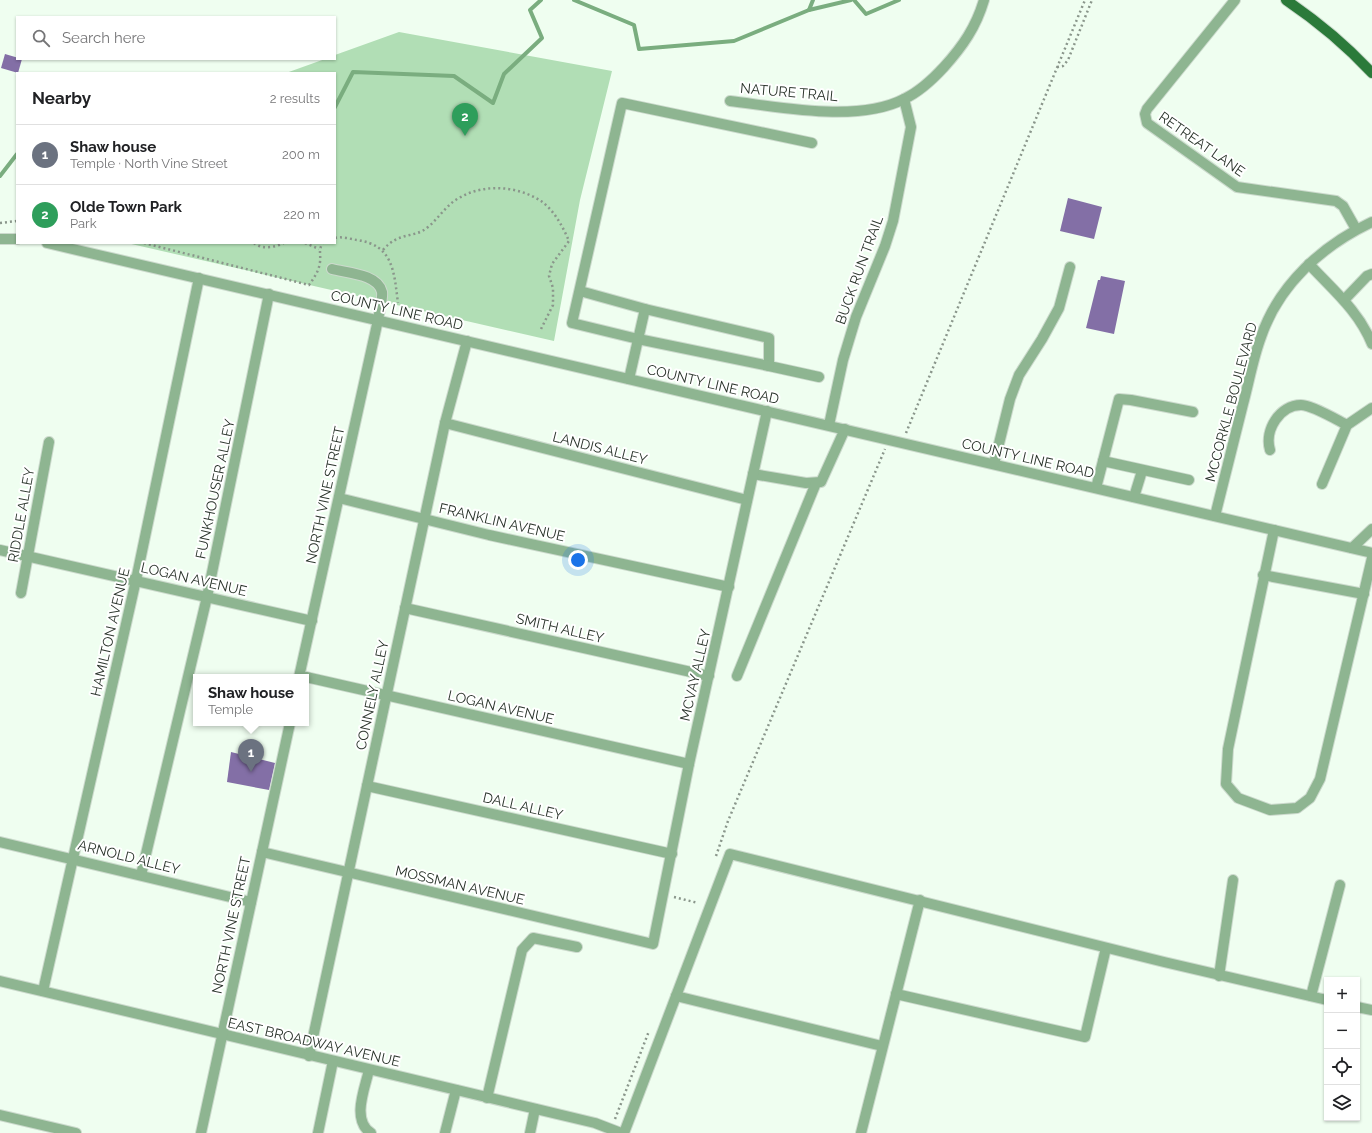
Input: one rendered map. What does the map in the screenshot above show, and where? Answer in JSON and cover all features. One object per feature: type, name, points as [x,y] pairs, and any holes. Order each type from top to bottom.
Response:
[{"type":"main road","points":[[1286,0],[1311,17],[1345,46],[1372,73]]},
{"type":"street","name":"NATURE TRAIL","points":[[730,101],[791,109],[831,111],[883,107],[904,100],[939,73],[959,52],[974,27],[984,0]]},
{"type":"street","name":"RETREAT LANE","points":[[1235,0],[1147,109],[1145,114],[1147,123],[1237,187],[1336,201],[1343,206],[1356,229]]},
{"type":"street","name":"BUCK RUN TRAIL","points":[[829,425],[843,360],[856,317],[886,246],[893,221],[911,127],[904,100]]},
{"type":"street","points":[[812,143],[622,103],[572,323],[638,339],[819,377]]},
{"type":"street","name":"MCCORKLE BOULEVARD","points":[[1215,516],[1261,336],[1271,314],[1284,292],[1309,264],[1330,246],[1356,229],[1372,222]]},
{"type":"street","points":[[0,239],[16,239]]},
{"type":"street","name":"COUNTY LINE ROAD","points":[[51,244],[1372,553]]},
{"type":"street","points":[[1309,264],[1344,300],[1358,319],[1372,344]]},
{"type":"street","points":[[994,464],[1010,399],[1019,375],[1042,339],[1059,308],[1070,266]]},
{"type":"street","name":"NORTH VINE STREET","points":[[303,674],[312,621],[378,320],[382,293],[378,284],[370,278],[332,269]]},
{"type":"street","points":[[1344,300],[1367,276],[1372,274]]},
{"type":"street","name":"HAMILTON AVENUE","points":[[44,991],[136,580],[199,278]]},
{"type":"street","points":[[580,291],[645,309],[769,338],[768,366]]},
{"type":"street","name":"FUNKHOUSER ALLEY","points":[[141,875],[207,597],[269,294]]},
{"type":"street","points":[[629,379],[645,309]]},
{"type":"street","name":"CONNELY ALLEY","points":[[309,1056],[445,423],[467,341]]},
{"type":"street","points":[[1096,488],[1119,399],[1194,412]]},
{"type":"street","points":[[1270,450],[1268,438],[1272,424],[1278,417],[1291,407],[1302,405],[1347,425]]},
{"type":"street","points":[[1322,484],[1347,425],[1372,408]]},
{"type":"street","name":"MCVAY ALLEY","points":[[653,944],[689,764],[767,411]]},
{"type":"street","name":"LANDIS ALLEY","points":[[445,423],[748,500]]},
{"type":"street","points":[[753,474],[806,483],[821,482],[845,429]]},
{"type":"street","name":"RIDDLE ALLEY","points":[[21,593],[49,442]]},
{"type":"street","points":[[1103,461],[1142,471],[1189,480]]},
{"type":"street","points":[[1134,497],[1142,471]]},
{"type":"street","points":[[737,676],[816,483]]},
{"type":"street","name":"FRANKLIN AVENUE","points":[[339,498],[424,519],[729,587]]},
{"type":"street","points":[[1352,548],[1372,529]]},
{"type":"street","points":[[1274,530],[1263,574],[1228,749],[1226,784],[1238,798],[1270,810],[1297,808],[1310,798],[1320,779],[1372,558]]},
{"type":"street","name":"LOGAN AVENUE","points":[[0,550],[312,621]]},
{"type":"street","points":[[1263,574],[1364,594]]},
{"type":"street","name":"SMITH ALLEY","points":[[405,608],[709,676]]},
{"type":"street","name":"LOGAN AVENUE","points":[[309,678],[689,764]]},
{"type":"street","name":"NORTH VINE STREET","points":[[201,1133],[221,1034],[289,726]]},
{"type":"street","name":"DALL ALLEY","points":[[367,786],[672,854]]},
{"type":"street","name":"ARNOLD ALLEY","points":[[0,842],[73,858],[251,902]]},
{"type":"street","name":"MOSSMAN AVENUE","points":[[262,852],[653,944]]},
{"type":"street","points":[[623,1133],[730,854],[920,900],[1219,976],[1324,999]]},
{"type":"street","points":[[1219,976],[1233,880]]},
{"type":"street","points":[[1311,996],[1340,885]]},
{"type":"street","points":[[861,1133],[920,900]]},
{"type":"street","points":[[487,1098],[522,950],[533,938],[577,947]]},
{"type":"street","points":[[896,994],[1085,1037],[1106,948]]},
{"type":"street","name":"EAST BROADWAY AVENUE","points":[[0,981],[535,1109],[623,1133]]},
{"type":"street","points":[[676,996],[882,1046]]},
{"type":"street","points":[[1360,1008],[1372,1010]]},
{"type":"street","points":[[318,1133],[333,1061]]},
{"type":"street","points":[[369,1070],[360,1114],[365,1127],[371,1133]]},
{"type":"street","points":[[445,1133],[456,1090]]},
{"type":"street","points":[[530,1133],[535,1109]]},
{"type":"street","points":[[0,1115],[76,1133]]},
{"type":"path","points":[[715,858],[728,821],[885,447],[906,433],[1085,0]]},
{"type":"path","points":[[1057,67],[1063,66],[1068,60],[1092,0]]},
{"type":"path","points":[[383,250],[388,244],[402,236],[428,228],[443,210],[460,197],[482,190],[514,188],[541,201],[553,213],[569,241],[552,264],[549,276],[553,288],[554,305],[541,329]]},
{"type":"path","points":[[0,223],[16,221]]},
{"type":"path","points":[[336,238],[360,240],[383,250],[391,262],[398,304]]},
{"type":"path","points":[[148,244],[309,285],[316,276],[320,262],[319,249],[322,244]]},
{"type":"path","points":[[255,244],[258,246],[272,247],[281,244]]},
{"type":"path","points":[[307,244],[319,249]]},
{"type":"path","points":[[664,894],[698,903]]},
{"type":"path","points":[[696,910],[701,896]]},
{"type":"path","points":[[611,1129],[651,1027]]},
{"type":"green space","points":[[399,32],[612,71],[580,200],[554,341],[131,244],[336,244],[336,72],[289,72],[322,60],[336,60],[336,55]]},
{"type":"building","points":[[5,54],[16,57],[16,60],[22,60],[18,72],[1,68]]},
{"type":"building","points":[[1068,198],[1102,207],[1094,239],[1060,231]]},
{"type":"building","points":[[1101,276],[1125,281],[1114,334],[1086,328],[1098,280],[1100,280]]},
{"type":"building","points":[[231,752],[275,763],[269,790],[227,782]]},
{"type":"waterway","points":[[336,105],[353,72],[454,76],[493,103],[504,74],[542,38],[530,10],[541,0]]},
{"type":"waterway","points":[[574,0],[634,25],[639,49],[734,41],[809,10],[813,0]]},
{"type":"waterway","points":[[809,10],[851,0]]},
{"type":"waterway","points":[[854,0],[866,14],[899,0]]},
{"type":"waterway","points":[[0,176],[16,155]]},
{"type":"place","name":"Olde Town Park","points":[[465,136]]},
{"type":"place","name":"Shaw house","points":[[251,772]]}]
